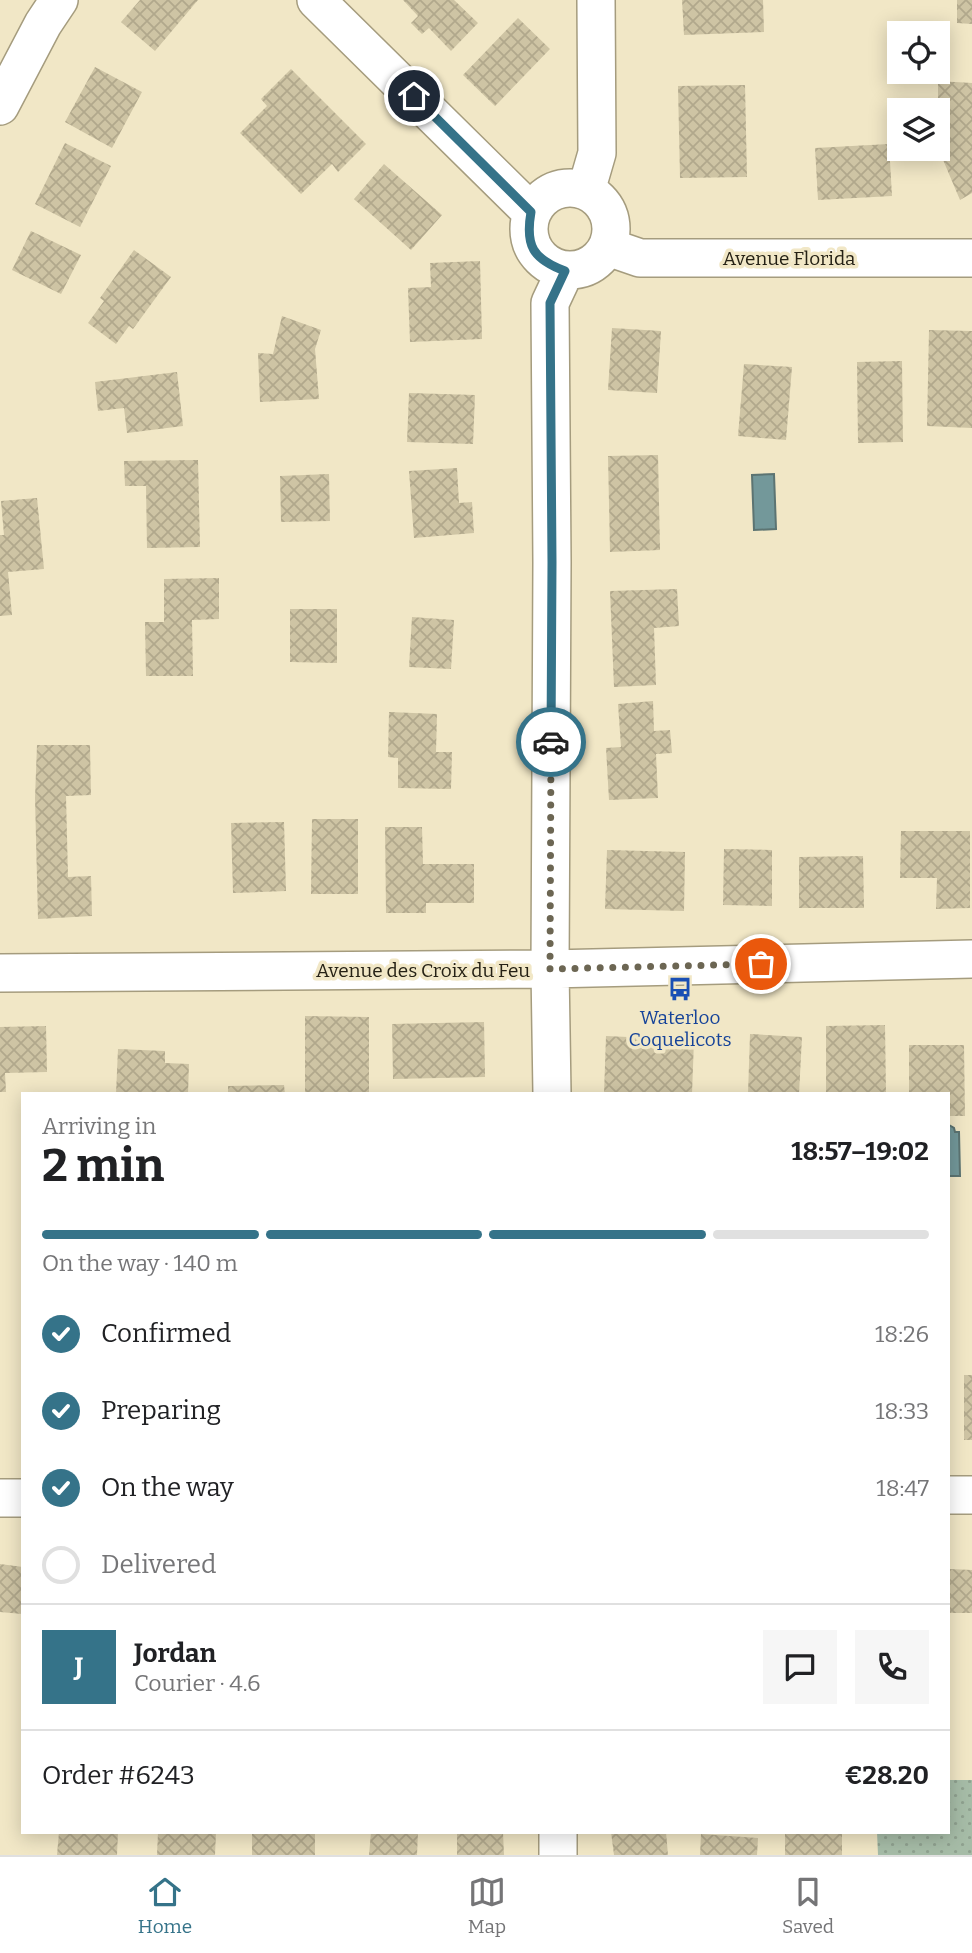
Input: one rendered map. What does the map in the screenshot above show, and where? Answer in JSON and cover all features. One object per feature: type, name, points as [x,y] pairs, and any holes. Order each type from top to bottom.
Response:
[{"type":"street","points":[[0,106],[43,24],[59,0]]},
{"type":"street","points":[[316,0],[531,212]]},
{"type":"street","points":[[586,191],[597,153],[596,0]]},
{"type":"street","points":[[565,187],[586,191],[604,204],[611,225],[608,247],[597,261],[582,270],[565,271],[546,264],[533,250],[527,231],[531,212],[545,195],[565,187]]},
{"type":"street","name":"Avenue Florida","points":[[608,247],[640,258],[972,258]]},
{"type":"street","points":[[552,1092],[550,303],[565,271]]},
{"type":"street","name":"Avenue des Croix du Feu","points":[[0,973],[550,969],[972,959]]},
{"type":"street","points":[[950,1494],[972,1495]]},
{"type":"street","points":[[0,1498],[21,1498]]},
{"type":"street","points":[[558,1834],[558,1855]]},
{"type":"green space","points":[[950,1780],[972,1780],[972,1855],[878,1855],[877,1834],[950,1834]]},
{"type":"water","points":[[774,474],[776,529],[754,530],[752,475]]},
{"type":"water","points":[[950,1126],[955,1132],[959,1132],[960,1176],[950,1176]]},
{"type":"building","points":[[140,0],[198,0],[155,51],[121,22]]},
{"type":"building","points":[[403,0],[454,0],[478,23],[451,51],[429,28],[422,34],[411,23],[418,16]]},
{"type":"building","points":[[682,0],[763,0],[764,32],[684,35]]},
{"type":"building","points":[[957,0],[972,0],[972,24],[957,23]]},
{"type":"building","points":[[518,18],[550,49],[495,106],[463,75]]},
{"type":"building","points":[[95,67],[142,92],[112,148],[65,122]]},
{"type":"building","points":[[291,69],[366,144],[338,172],[332,164],[301,194],[240,133],[267,106],[261,99]]},
{"type":"building","points":[[972,83],[972,193],[960,200],[944,161],[950,161],[950,98],[938,98],[938,84]]},
{"type":"building","points":[[745,85],[747,177],[680,178],[678,86]]},
{"type":"building","points":[[65,143],[111,166],[80,227],[35,204]]},
{"type":"building","points":[[887,144],[892,196],[818,200],[815,148]]},
{"type":"building","points":[[384,164],[442,215],[411,250],[354,199]]},
{"type":"building","points":[[31,231],[81,255],[61,294],[12,270]]},
{"type":"building","points":[[134,250],[171,277],[133,329],[129,326],[116,344],[88,323],[104,301],[100,298]]},
{"type":"building","points":[[480,261],[482,339],[410,342],[408,288],[431,287],[430,263]]},
{"type":"building","points":[[282,316],[321,330],[315,349],[319,399],[260,402],[258,353],[273,354]]},
{"type":"building","points":[[612,328],[661,331],[657,393],[608,390]]},
{"type":"building","points":[[929,330],[972,331],[972,428],[927,426]]},
{"type":"building","points":[[902,361],[903,442],[858,443],[857,362]]},
{"type":"building","points":[[744,364],[792,367],[786,440],[738,436]]},
{"type":"building","points":[[177,372],[183,426],[127,433],[124,408],[98,411],[95,382]]},
{"type":"building","points":[[409,393],[475,395],[473,444],[407,442]]},
{"type":"building","points":[[658,455],[660,550],[610,552],[608,456]]},
{"type":"building","points":[[198,460],[200,547],[147,548],[146,486],[125,486],[124,461]]},
{"type":"building","points":[[457,468],[459,503],[472,502],[474,533],[414,538],[409,471]]},
{"type":"building","points":[[329,474],[330,521],[281,522],[280,476]]},
{"type":"building","points":[[37,498],[44,569],[8,572],[12,615],[0,616],[0,535],[4,535],[1,501]]},
{"type":"building","points":[[219,578],[219,619],[192,620],[193,676],[146,676],[145,622],[164,622],[164,579]]},
{"type":"building","points":[[677,589],[679,626],[654,628],[656,685],[614,687],[610,591]]},
{"type":"building","points":[[290,609],[337,609],[337,663],[290,662]]},
{"type":"building","points":[[412,617],[454,620],[451,669],[409,667]]},
{"type":"building","points":[[653,701],[654,731],[670,730],[672,753],[656,754],[658,798],[609,800],[606,748],[621,747],[618,704]]},
{"type":"building","points":[[389,712],[437,714],[436,752],[452,752],[451,789],[398,788],[398,758],[388,757]]},
{"type":"building","points":[[37,745],[90,745],[91,795],[66,796],[68,877],[91,876],[92,916],[38,919],[35,798]]},
{"type":"building","points":[[312,819],[358,819],[358,894],[311,894]]},
{"type":"building","points":[[284,822],[286,891],[233,893],[231,823]]},
{"type":"building","points":[[385,827],[422,827],[423,864],[474,864],[474,903],[426,903],[426,913],[386,913]]},
{"type":"building","points":[[901,831],[970,831],[970,908],[936,909],[937,878],[900,878]]},
{"type":"building","points":[[724,849],[772,850],[772,906],[723,905]]},
{"type":"building","points":[[607,850],[685,852],[684,911],[605,909]]},
{"type":"building","points":[[863,856],[864,908],[799,908],[799,857]]},
{"type":"building","points":[[305,1016],[369,1017],[369,1092],[305,1092]]},
{"type":"building","points":[[484,1022],[485,1077],[393,1079],[392,1024]]},
{"type":"building","points":[[885,1025],[886,1092],[826,1092],[826,1026]]},
{"type":"building","points":[[46,1026],[47,1072],[5,1073],[6,1092],[0,1092],[0,1027]]},
{"type":"building","points":[[750,1034],[802,1037],[799,1092],[748,1092]]},
{"type":"building","points":[[606,1036],[694,1040],[692,1092],[604,1092]]},
{"type":"building","points":[[909,1045],[964,1045],[965,1116],[950,1116],[950,1092],[909,1092]]},
{"type":"building","points":[[118,1049],[165,1051],[165,1063],[189,1064],[188,1092],[116,1092]]},
{"type":"building","points":[[284,1085],[285,1092],[228,1092],[228,1086]]},
{"type":"building","points":[[964,1375],[972,1375],[972,1440],[964,1440]]},
{"type":"building","points":[[0,1564],[21,1567],[21,1614],[0,1612]]},
{"type":"building","points":[[950,1569],[972,1570],[972,1613],[950,1613]]},
{"type":"building","points":[[59,1834],[118,1834],[117,1855],[57,1855]]},
{"type":"building","points":[[158,1834],[216,1834],[215,1855],[157,1855]]},
{"type":"building","points":[[252,1834],[315,1834],[315,1855],[252,1855]]},
{"type":"building","points":[[371,1834],[418,1834],[417,1855],[369,1855]]},
{"type":"building","points":[[457,1834],[503,1834],[504,1855],[457,1855]]},
{"type":"building","points":[[611,1834],[666,1834],[668,1855],[614,1855]]},
{"type":"building","points":[[701,1834],[758,1838],[757,1855],[700,1855]]},
{"type":"building","points":[[785,1834],[842,1834],[842,1855],[785,1855]]},
{"type":"way so far","points":[[551,742],[550,969],[761,964]]},
{"type":"place","name":"Waterloo Coquelicots","points":[[680,989]]},
{"type":"route","points":[[414,96],[531,212],[527,231],[533,250],[546,264],[565,271],[550,303],[551,742]]}]
